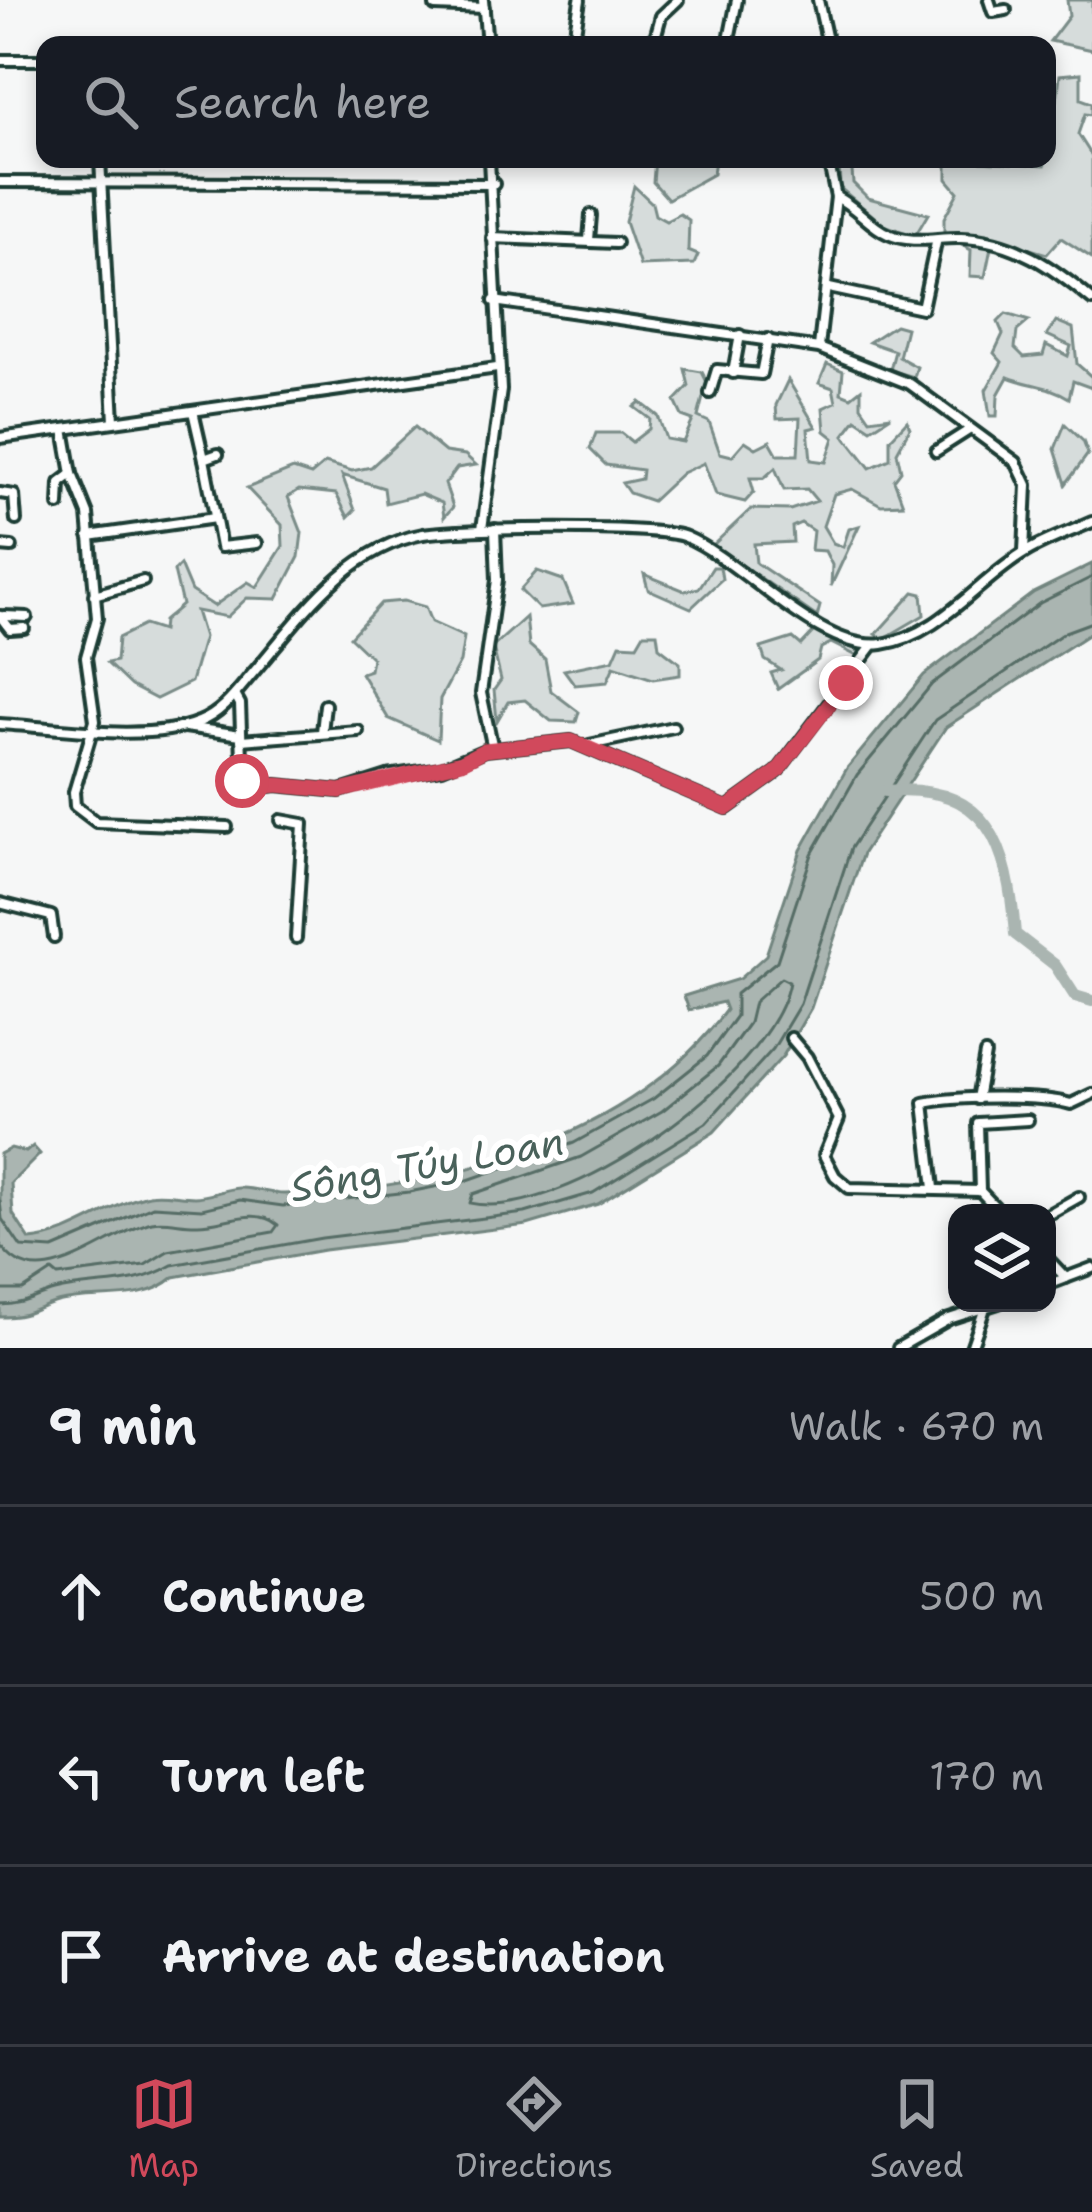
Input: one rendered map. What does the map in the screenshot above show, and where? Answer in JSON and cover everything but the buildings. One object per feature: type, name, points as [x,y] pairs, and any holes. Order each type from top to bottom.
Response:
[{"type":"street","points":[[574,36],[580,0]]},
{"type":"street","points":[[656,36],[662,16],[678,0]]},
{"type":"street","points":[[730,36],[737,0]]},
{"type":"street","points":[[818,0],[827,36]]},
{"type":"street","points":[[989,0],[993,13],[1006,10]]},
{"type":"street","points":[[435,6],[483,4],[486,36]]},
{"type":"street","points":[[0,60],[36,60]]},
{"type":"street","points":[[100,168],[114,421]]},
{"type":"street","points":[[482,529],[499,415],[491,168]]},
{"type":"street","points":[[819,348],[836,196],[830,168]]},
{"type":"street","points":[[0,182],[494,184]]},
{"type":"street","points":[[836,196],[885,233],[937,244],[956,238],[1013,248],[1050,265],[1092,300]]},
{"type":"street","points":[[590,240],[591,215]]},
{"type":"street","points":[[492,238],[616,243]]},
{"type":"street","points":[[829,288],[922,308],[937,244]]},
{"type":"street","points":[[494,301],[819,348],[910,384],[969,430],[1001,448],[1025,476],[1024,553]]},
{"type":"street","points":[[733,373],[740,335]]},
{"type":"street","points":[[710,393],[715,371],[761,374],[768,339]]},
{"type":"street","points":[[0,438],[497,368]]},
{"type":"street","points":[[193,411],[223,549],[257,543]]},
{"type":"street","points":[[64,429],[72,474],[88,514],[97,618],[86,671],[95,714],[74,792],[83,818],[227,827]]},
{"type":"street","points":[[935,451],[969,430]]},
{"type":"street","points":[[204,459],[218,454]]},
{"type":"street","points":[[59,505],[60,483],[72,474]]},
{"type":"street","points":[[0,494],[14,495],[16,520]]},
{"type":"street","points":[[89,536],[215,518]]},
{"type":"street","points":[[185,727],[212,716],[235,694],[349,565],[404,539],[482,529],[682,535],[838,637],[873,644],[904,637],[953,610],[1024,553],[1092,522]]},
{"type":"street","points":[[493,748],[481,693],[494,609],[495,529]]},
{"type":"street","points":[[0,546],[12,547]]},
{"type":"street","points":[[94,595],[143,581]]},
{"type":"street","points":[[2,616],[27,617]]},
{"type":"street","points":[[2,616],[10,629],[24,628]]},
{"type":"street","points":[[235,694],[241,704],[245,788],[329,792],[442,768],[493,748],[571,741],[712,806],[736,806],[786,762],[873,644]]},
{"type":"street","points":[[322,732],[325,705]]},
{"type":"street","points":[[0,724],[185,727],[241,737],[358,731]]},
{"type":"street","points":[[587,745],[673,727]]},
{"type":"street","points":[[281,820],[298,820],[304,826],[296,938]]},
{"type":"street","points":[[0,903],[53,917],[54,938]]},
{"type":"street","points":[[790,1038],[807,1057],[839,1119],[824,1154],[835,1176],[850,1188],[980,1191]]},
{"type":"street","points":[[977,1099],[985,1054]]},
{"type":"street","points":[[934,1188],[924,1103],[953,1096],[1053,1097],[1071,1104],[1092,1094]]},
{"type":"street","points":[[992,1204],[980,1191],[978,1123],[1028,1120]]},
{"type":"street","points":[[1056,1210],[1079,1197]]},
{"type":"street","points":[[1056,1267],[1066,1278]]},
{"type":"street","points":[[1056,1282],[1092,1268]]},
{"type":"street","points":[[898,1348],[949,1319],[974,1312]]},
{"type":"street","points":[[971,1348],[983,1312]]},
{"type":"shaded area","points":[[1067,0],[1092,0],[1092,50],[1056,42],[1054,36],[1069,16]]},
{"type":"shaded area","points":[[1081,73],[1081,99],[1092,103],[1092,115],[1085,114],[1078,134],[1092,156],[1092,258],[1061,238],[1047,254],[993,238],[985,277],[970,276],[971,250],[944,236],[944,218],[958,192],[947,179],[947,168],[1056,168],[1060,75]]},
{"type":"shaded area","points":[[654,168],[714,168],[713,174],[668,199],[653,182]]},
{"type":"shaded area","points":[[839,168],[852,168],[853,183],[868,198],[928,214],[915,236],[884,225],[840,188]]},
{"type":"shaded area","points":[[634,186],[652,203],[655,215],[666,221],[680,214],[689,220],[688,251],[698,255],[694,264],[640,266],[625,222]]},
{"type":"shaded area","points":[[1006,314],[1029,321],[1017,331],[1015,348],[1024,357],[1043,355],[1046,345],[1068,356],[1071,346],[1047,335],[1056,321],[1073,328],[1077,364],[1092,377],[1092,388],[1073,381],[1069,398],[1008,377],[998,395],[997,416],[990,416],[986,390],[1002,362],[994,353],[1003,334],[998,322]]},
{"type":"shaded area","points":[[895,325],[906,328],[899,357],[917,367],[914,377],[890,370],[895,351],[869,342]]},
{"type":"shaded area","points":[[827,364],[843,371],[841,393],[851,397],[861,389],[861,406],[870,419],[891,416],[871,429],[856,419],[844,435],[870,468],[890,459],[890,439],[907,421],[910,428],[897,452],[901,471],[894,480],[903,504],[881,505],[852,489],[834,494],[823,526],[833,543],[843,547],[849,529],[859,526],[831,586],[832,565],[825,551],[811,550],[813,531],[801,523],[792,527],[793,542],[754,544],[756,563],[820,606],[817,617],[713,545],[751,509],[790,510],[817,501],[807,489],[784,490],[775,468],[764,478],[750,478],[754,492],[745,502],[716,495],[704,463],[682,473],[652,501],[629,493],[622,483],[641,479],[642,470],[606,465],[590,449],[596,433],[621,433],[632,442],[649,429],[650,419],[634,407],[640,402],[658,416],[666,439],[683,442],[693,420],[682,416],[675,401],[689,386],[685,369],[702,372],[707,382],[698,417],[709,422],[720,453],[732,456],[745,441],[756,448],[770,441],[778,455],[798,455],[800,418],[777,419],[776,405],[788,380],[816,427],[808,429],[811,460],[826,462],[834,438],[825,431],[823,408],[836,402],[833,388],[819,383]]},
{"type":"shaded area","points":[[1065,424],[1083,441],[1088,454],[1066,484],[1055,449]]},
{"type":"shaded area","points":[[415,427],[445,452],[465,455],[476,465],[457,468],[445,484],[453,507],[444,517],[442,503],[421,494],[386,503],[384,488],[342,475],[355,510],[348,517],[336,494],[299,490],[288,497],[302,533],[299,557],[277,599],[247,598],[227,617],[196,611],[204,637],[191,682],[156,699],[131,686],[107,663],[116,661],[118,638],[144,625],[162,631],[163,621],[182,605],[174,571],[180,565],[191,591],[214,606],[248,582],[257,587],[283,546],[282,525],[247,488],[293,469],[311,475],[325,463],[352,471],[371,467]]},
{"type":"shaded area","points":[[713,567],[720,567],[722,579],[691,608],[648,589],[644,574],[685,591],[699,588]]},
{"type":"shaded area","points":[[537,571],[563,580],[573,604],[539,609],[520,590]]},
{"type":"shaded area","points":[[914,592],[922,594],[924,615],[883,639],[876,634]]},
{"type":"shaded area","points":[[404,601],[425,607],[431,622],[464,637],[460,662],[440,699],[438,740],[388,718],[361,673],[370,670],[372,658],[350,637],[381,603]]},
{"type":"shaded area","points":[[526,617],[529,645],[545,659],[551,691],[579,712],[576,722],[551,721],[525,700],[508,702],[497,721],[494,690],[501,680],[493,647]]},
{"type":"shaded area","points":[[815,630],[860,652],[857,656],[831,643],[821,648],[818,660],[778,689],[771,673],[781,670],[765,660],[761,648],[793,638],[801,645]]},
{"type":"shaded area","points":[[644,633],[657,633],[659,647],[680,663],[680,675],[653,679],[614,666],[607,682],[575,685],[564,670],[613,660],[620,644],[637,645]]},
{"type":"water","points":[[1092,564],[1092,632],[946,727],[863,853],[811,1008],[783,1056],[714,1132],[598,1204],[527,1225],[324,1250],[174,1277],[147,1292],[69,1300],[0,1317],[0,1154],[11,1148],[26,1152],[33,1146],[40,1154],[11,1183],[13,1214],[30,1240],[61,1233],[149,1195],[200,1197],[239,1188],[284,1194],[344,1190],[467,1169],[585,1125],[638,1093],[686,1055],[726,1010],[723,1002],[689,1010],[684,996],[739,979],[766,955],[801,850],[847,768],[924,675],[1033,593]]},
{"type":"waterway","points":[[885,791],[949,797],[987,826],[1006,873],[1015,934],[1055,965],[1075,996],[1092,1001]]},
{"type":"route","points":[[242,781],[248,789],[277,785],[340,791],[387,776],[462,762],[485,750],[571,741],[712,806],[727,808],[744,801],[777,772],[846,683]]},
{"type":"water label","name":"Sông Túy Loan","points":[[427,1164]]}]
